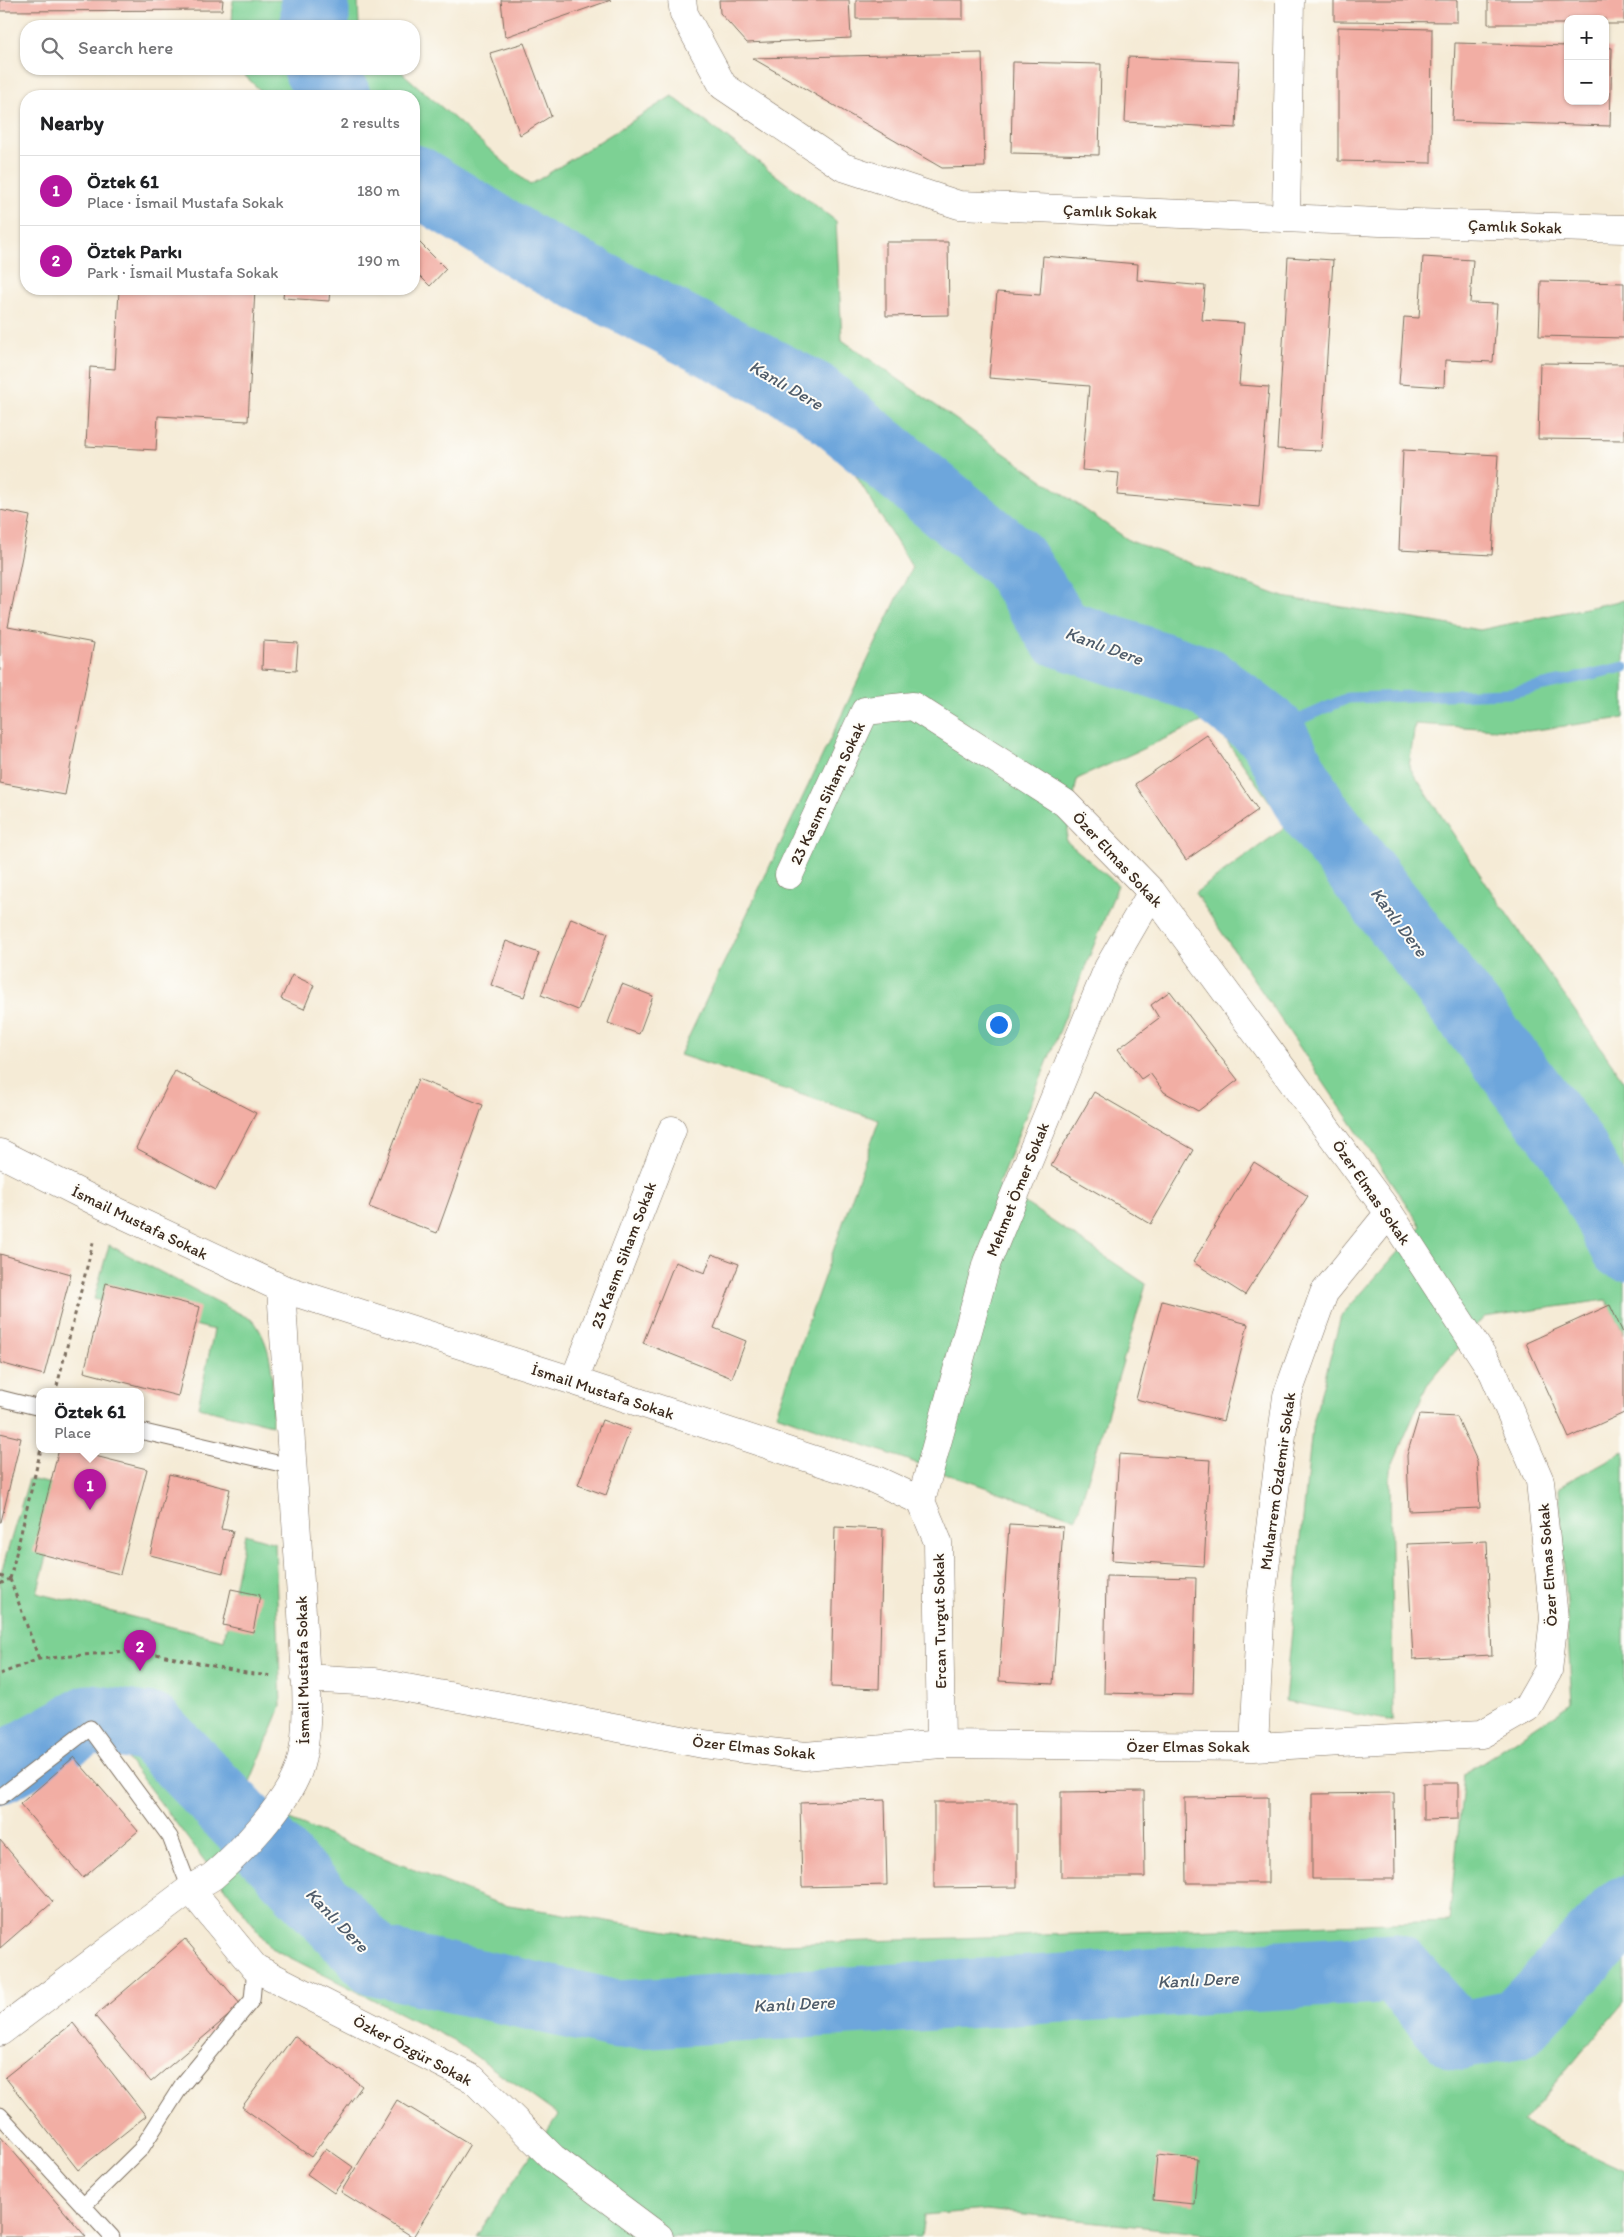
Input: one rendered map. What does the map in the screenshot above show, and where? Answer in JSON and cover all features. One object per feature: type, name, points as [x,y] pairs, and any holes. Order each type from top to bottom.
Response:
[{"type":"street","name":"Çamlık Sokak","points":[[682,0],[684,14],[723,86],[843,167],[959,205],[1624,229]]},
{"type":"street","points":[[1286,217],[1290,0]]},
{"type":"street","name":"Özer Elmas Sokak","points":[[305,1678],[375,1682],[703,1744],[805,1756],[941,1744],[1254,1747],[1482,1734],[1526,1708],[1548,1671],[1554,1618],[1540,1481],[1493,1372],[1389,1213],[1152,892],[1065,804],[913,706],[865,711]]},
{"type":"street","name":"23 Kasım Siham Sokak","points":[[789,875],[865,711]]},
{"type":"street","name":"Mehmet Ömer Sokak","points":[[921,1501],[987,1262],[1108,968],[1152,892]]},
{"type":"street","name":"23 Kasım Siham Sokak","points":[[574,1381],[672,1130]]},
{"type":"street","name":"İsmail Mustafa Sokak","points":[[0,1153],[103,1206],[281,1288],[876,1480],[921,1501]]},
{"type":"street","name":"Muharrem Özdemir Sokak","points":[[1254,1747],[1261,1599],[1287,1396],[1324,1294],[1389,1213]]},
{"type":"street","name":"İsmail Mustafa Sokak","points":[[0,2032],[201,1883],[266,1822],[285,1798],[300,1763],[305,1746],[305,1678],[294,1468],[281,1288]]},
{"type":"street","name":"Ercan Turgut Sokak","points":[[921,1501],[938,1542],[941,1744]]},
{"type":"street","name":"Özker Özgür Sokak","points":[[201,1883],[255,1968],[473,2079],[553,2158],[659,2237]]},
{"type":"lane","points":[[0,1398],[36,1407]]},
{"type":"lane","points":[[144,1432],[294,1468]]},
{"type":"lane","points":[[0,1797],[90,1728],[170,1837],[201,1883]]},
{"type":"lane","points":[[83,2206],[141,2149],[182,2085],[252,2000],[255,1968]]},
{"type":"lane","points":[[0,2115],[112,2237]]},
{"type":"path","points":[[56,1388],[103,1206]]},
{"type":"path","points":[[39,1659],[10,1579],[40,1453]]},
{"type":"path","points":[[0,1576],[10,1579]]},
{"type":"path","points":[[0,1584],[10,1579]]},
{"type":"path","points":[[0,1674],[39,1659],[137,1650],[246,1673],[305,1678]]},
{"type":"green space","points":[[233,0],[358,0],[359,20],[232,20]]},
{"type":"green space","points":[[244,75],[405,75],[530,185],[672,96],[836,221],[842,340],[1130,541],[1283,597],[1480,630],[1624,600],[1624,718],[1528,731],[1415,724],[1409,767],[1491,891],[1624,1081],[1624,1334],[1606,1300],[1484,1317],[1427,1385],[1390,1470],[1393,1721],[1285,1701],[1312,1427],[1341,1316],[1421,1226],[1195,893],[1287,826],[1210,718],[1077,779],[1066,841],[1118,885],[998,1185],[1146,1284],[1076,1519],[776,1414],[879,1120],[680,1055],[912,567],[824,424],[420,215],[420,90],[260,90]]},
{"type":"green space","points":[[109,1245],[254,1321],[267,1346],[270,1359],[272,1371],[272,1425],[198,1407],[214,1330],[94,1299]]},
{"type":"green space","points":[[1624,1451],[1624,2002],[1522,2123],[1624,2170],[1624,2237],[1237,2237],[986,2210],[924,2215],[921,2237],[476,2237],[558,2115],[453,2040],[271,1948],[102,1726],[0,1781],[0,1576],[29,1479],[66,1487],[37,1593],[224,1640],[245,1534],[275,1543],[281,1707],[242,1801],[497,1903],[753,1945],[1449,1921],[1464,1774],[1572,1703],[1559,1487]]},
{"type":"building","points":[[0,0],[223,0],[222,10],[0,11]]},
{"type":"building","points":[[501,0],[611,0],[505,37]]},
{"type":"building","points":[[719,0],[849,0],[851,38],[747,43],[720,13]]},
{"type":"building","points":[[856,0],[963,0],[963,19],[856,19]]},
{"type":"building","points":[[1334,0],[1457,0],[1457,22],[1334,21]]},
{"type":"building","points":[[1488,0],[1624,0],[1624,24],[1609,24],[1609,15],[1564,15],[1564,24],[1488,24]]},
{"type":"building","points":[[1338,27],[1432,29],[1431,163],[1338,161]]},
{"type":"building","points":[[524,43],[551,116],[520,135],[490,53]]},
{"type":"building","points":[[1455,43],[1564,46],[1564,105],[1609,105],[1609,48],[1612,48],[1610,126],[1452,121]]},
{"type":"building","points":[[982,53],[985,167],[942,168],[752,58]]},
{"type":"building","points":[[1128,57],[1239,62],[1236,128],[1125,122]]},
{"type":"building","points":[[1013,62],[1101,64],[1099,155],[1011,153]]},
{"type":"building","points":[[886,242],[948,242],[949,315],[886,316]]},
{"type":"building","points":[[420,243],[446,269],[430,286],[420,276]]},
{"type":"building","points":[[1043,256],[1138,264],[1137,280],[1205,286],[1202,320],[1244,323],[1239,385],[1269,387],[1259,507],[1117,495],[1119,473],[1082,470],[1089,386],[989,378],[997,292],[1040,295]]},
{"type":"building","points":[[1288,257],[1333,260],[1321,451],[1277,449]]},
{"type":"building","points":[[1423,257],[1473,260],[1470,303],[1497,304],[1493,362],[1445,360],[1444,387],[1399,384],[1404,317],[1419,318]]},
{"type":"building","points":[[1541,281],[1624,283],[1624,338],[1539,336]]},
{"type":"building","points":[[119,295],[255,295],[248,421],[158,416],[156,450],[86,446],[90,367],[115,369]]},
{"type":"building","points":[[283,295],[330,295],[329,301],[283,298]]},
{"type":"building","points":[[1540,363],[1624,364],[1624,440],[1538,439]]},
{"type":"building","points":[[1403,450],[1498,455],[1492,555],[1399,550]]},
{"type":"building","points":[[0,510],[30,516],[8,627],[94,643],[65,795],[0,783]]},
{"type":"building","points":[[263,641],[298,643],[296,671],[262,669]]},
{"type":"building","points":[[1207,735],[1258,810],[1186,860],[1135,784]]},
{"type":"building","points":[[571,918],[608,933],[578,1010],[541,995]]},
{"type":"building","points":[[506,941],[539,953],[524,997],[491,985]]},
{"type":"building","points":[[292,975],[314,985],[304,1009],[281,999]]},
{"type":"building","points":[[622,984],[653,996],[639,1034],[608,1023]]},
{"type":"building","points":[[1170,991],[1238,1080],[1198,1111],[1164,1092],[1150,1073],[1141,1079],[1118,1049],[1159,1018],[1151,1005]]},
{"type":"building","points":[[175,1071],[256,1113],[216,1190],[136,1148]]},
{"type":"building","points":[[418,1079],[483,1105],[437,1233],[369,1207]]},
{"type":"building","points":[[1094,1092],[1194,1150],[1151,1224],[1051,1166]]},
{"type":"building","points":[[1254,1162],[1308,1196],[1245,1295],[1193,1262]]},
{"type":"building","points":[[0,1254],[71,1274],[44,1375],[0,1363]]},
{"type":"building","points":[[712,1254],[739,1264],[714,1328],[746,1341],[732,1378],[643,1343],[675,1262],[705,1273]]},
{"type":"building","points":[[106,1283],[200,1307],[178,1396],[84,1372]]},
{"type":"building","points":[[1162,1301],[1248,1324],[1223,1421],[1136,1399]]},
{"type":"building","points":[[1610,1305],[1624,1335],[1624,1413],[1569,1438],[1526,1343]]},
{"type":"building","points":[[1419,1415],[1457,1417],[1477,1461],[1480,1508],[1409,1511],[1407,1455]]},
{"type":"building","points":[[602,1420],[630,1430],[606,1495],[578,1485]]},
{"type":"building","points":[[0,1433],[21,1438],[1,1522],[0,1522]]},
{"type":"building","points":[[58,1453],[83,1453],[147,1469],[120,1574],[33,1552]]},
{"type":"building","points":[[1119,1454],[1210,1460],[1204,1566],[1112,1560]]},
{"type":"building","points":[[169,1474],[230,1489],[221,1529],[233,1531],[223,1573],[150,1555]]},
{"type":"building","points":[[1009,1524],[1063,1527],[1053,1684],[999,1681]]},
{"type":"building","points":[[835,1527],[883,1529],[879,1689],[831,1687]]},
{"type":"building","points":[[1487,1541],[1492,1655],[1413,1659],[1407,1544]]},
{"type":"building","points":[[1106,1576],[1196,1578],[1193,1695],[1104,1693]]},
{"type":"building","points":[[231,1589],[260,1595],[253,1632],[223,1625]]},
{"type":"building","points":[[74,1757],[138,1831],[83,1878],[20,1804]]},
{"type":"building","points":[[1423,1783],[1458,1783],[1458,1819],[1423,1820]]},
{"type":"building","points":[[1144,1791],[1145,1877],[1061,1877],[1061,1792]]},
{"type":"building","points":[[1394,1793],[1395,1879],[1312,1879],[1312,1794]]},
{"type":"building","points":[[1268,1797],[1268,1883],[1186,1883],[1185,1798]]},
{"type":"building","points":[[885,1800],[887,1885],[802,1887],[800,1803]]},
{"type":"building","points":[[934,1802],[1017,1802],[1017,1887],[934,1888]]},
{"type":"building","points":[[0,1840],[53,1902],[0,1948]]},
{"type":"building","points":[[185,1939],[241,2005],[151,2082],[95,2016]]},
{"type":"building","points":[[73,2023],[146,2116],[78,2170],[5,2077]]},
{"type":"building","points":[[294,2036],[362,2086],[311,2157],[242,2107]]},
{"type":"building","points":[[397,2100],[470,2144],[413,2237],[341,2192]]},
{"type":"building","points":[[0,2136],[86,2237],[0,2237]]},
{"type":"building","points":[[326,2148],[353,2167],[334,2193],[307,2174]]},
{"type":"building","points":[[1157,2155],[1198,2159],[1194,2204],[1153,2200]]},
{"type":"waterway","name":"Kanlı Dere","points":[[315,0],[315,20]]},
{"type":"waterway","name":"Kanlı Dere","points":[[322,75],[332,90]]},
{"type":"waterway","name":"Kanlı Dere","points":[[420,183],[532,251],[812,395],[1014,561],[1060,633],[1205,681],[1271,732],[1313,809],[1572,1147],[1624,1246]]},
{"type":"waterway","points":[[1271,732],[1348,698],[1509,693],[1624,667]]},
{"type":"waterway","name":"Kanlı Dere","points":[[0,1769],[90,1719],[151,1728],[376,1961],[618,2015],[1396,1968],[1457,2036],[1517,2024],[1624,1911]]},
{"type":"place","name":"Öztek 61","points":[[90,1510]]},
{"type":"place","name":"Öztek Parkı","points":[[140,1671]]}]
